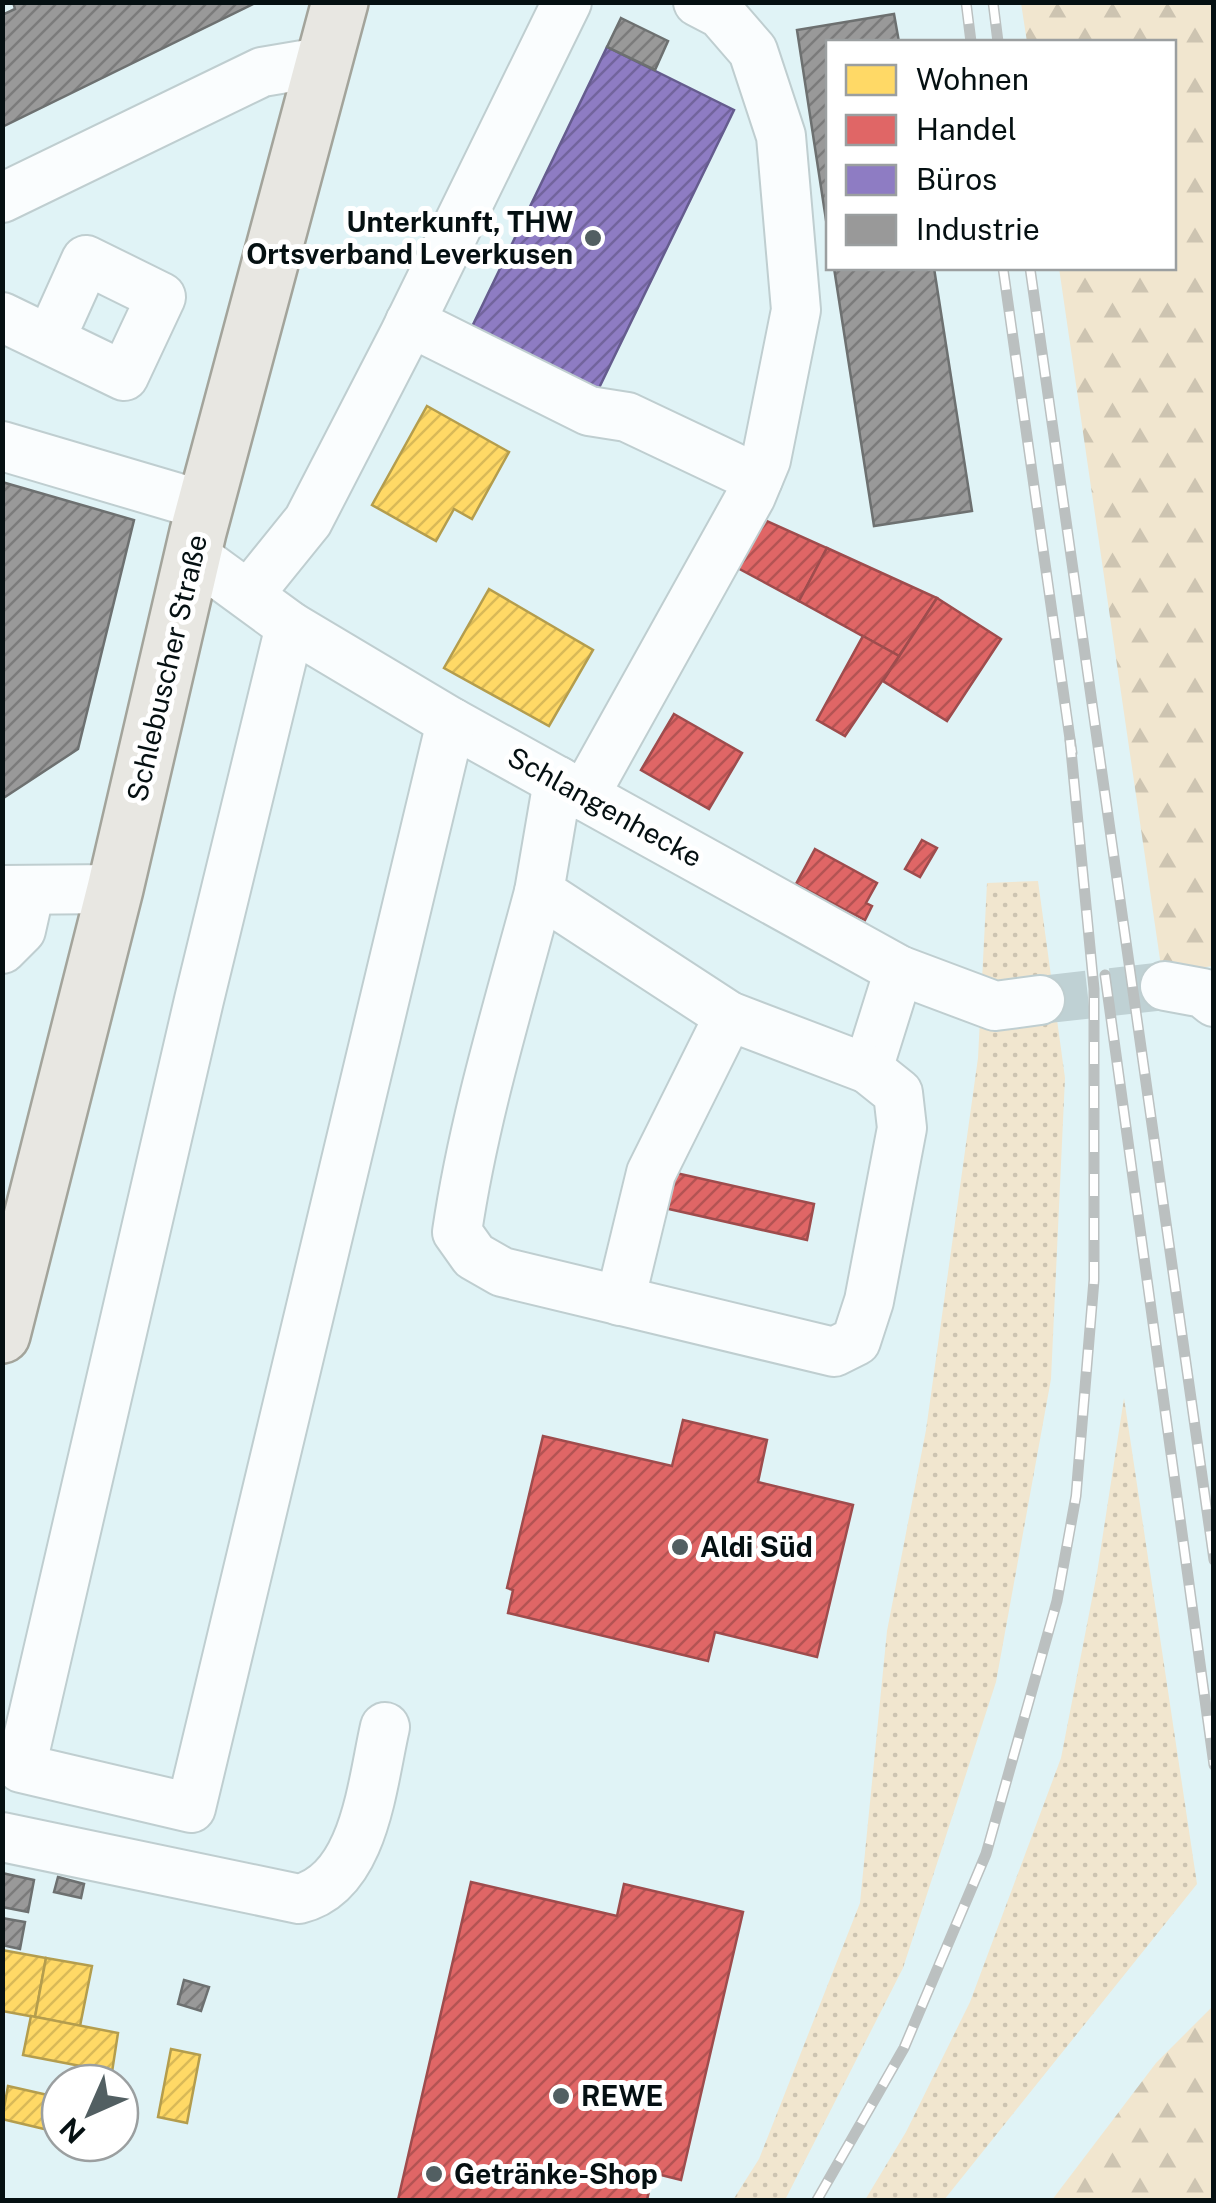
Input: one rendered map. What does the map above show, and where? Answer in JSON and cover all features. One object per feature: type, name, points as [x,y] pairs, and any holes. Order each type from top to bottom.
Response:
[{"type":"main road","name":"Schlebuscher Straße","points":[[2,1335],[115,889],[199,531],[340,2]]},
{"type":"street","points":[[250,594],[308,520],[410,322],[566,2]]},
{"type":"street","points":[[539,892],[729,1016],[868,1068],[898,1093],[902,1128],[869,1301],[856,1341],[834,1352],[502,1272],[474,1256],[457,1232],[492,1068],[539,892],[571,789],[758,480],[766,460],[796,310],[781,136],[753,51],[721,14],[698,2]]},
{"type":"street","points":[[2,198],[262,72],[326,61]]},
{"type":"street","points":[[2,317],[50,340]]},
{"type":"street","points":[[410,322],[590,411],[627,417],[758,480]]},
{"type":"street","name":"Schlangenhecke","points":[[2,446],[199,531],[250,594],[290,626],[451,722],[899,970],[995,1006],[1040,1000]]},
{"type":"street","points":[[290,626],[199,1000],[22,1768],[191,1808],[451,722]]},
{"type":"street","points":[[2,949],[21,930],[16,890],[115,889]]},
{"type":"street","points":[[868,1068],[899,970]]},
{"type":"street","points":[[1166,986],[1203,993],[1214,1002]]},
{"type":"street","points":[[620,1301],[651,1172],[729,1016]]},
{"type":"street","points":[[2,1836],[299,1900],[318,1895],[335,1880],[358,1844],[385,1726]]},
{"type":"green space","points":[[1021,3],[1213,3],[1213,966],[1162,973],[1059,270],[1176,270],[1176,40],[1027,40]]},
{"type":"green space","points":[[1038,881],[1065,1078],[1051,1379],[996,1682],[903,1968],[785,2200],[733,2200],[759,2159],[860,1903],[887,1631],[926,1430],[978,1058],[987,883]]},
{"type":"green space","points":[[1124,1398],[1197,1884],[944,2200],[865,2200],[906,2132],[970,2002],[1061,1758],[1097,1573]]},
{"type":"green space","points":[[1213,2006],[1213,2200],[1052,2200],[1156,2063]]},
{"type":"building: Wohnen","points":[[427,406],[509,452],[472,519],[454,509],[436,541],[372,505]]},
{"type":"building: Wohnen","points":[[489,589],[593,650],[549,726],[444,668]]},
{"type":"building: Wohnen","points":[[2,1950],[46,1958],[35,2017],[2,2011]]},
{"type":"building: Wohnen","points":[[46,1958],[92,1966],[80,2026],[35,2017]]},
{"type":"building: Wohnen","points":[[31,2016],[118,2033],[113,2063],[65,2063],[23,2055]]},
{"type":"building: Wohnen","points":[[171,2049],[200,2055],[187,2123],[158,2117]]},
{"type":"building: Wohnen","points":[[8,2086],[40,2093],[40,2128],[2,2119]]},
{"type":"building: Handel","points":[[760,518],[827,548],[799,601],[734,566]]},
{"type":"building: Handel","points":[[827,548],[937,598],[899,656],[799,601]]},
{"type":"building: Handel","points":[[937,598],[1001,639],[947,721],[883,681]]},
{"type":"building: Handel","points":[[863,636],[899,656],[845,736],[817,720]]},
{"type":"building: Handel","points":[[674,714],[742,753],[709,809],[641,770]]},
{"type":"building: Handel","points":[[922,840],[937,848],[920,877],[905,869]]},
{"type":"building: Handel","points":[[815,849],[877,883],[866,903],[872,906],[865,920],[796,884]]},
{"type":"building: Handel","points":[[667,1171],[814,1204],[807,1240],[660,1207]]},
{"type":"building: Handel","name":"Aldi Süd","points":[[683,1420],[767,1440],[758,1482],[853,1505],[817,1657],[715,1632],[708,1661],[508,1613],[513,1590],[507,1588],[543,1436],[672,1466]]},
{"type":"building: Handel","name":"REWE","points":[[471,1882],[617,1916],[624,1884],[743,1912],[681,2180],[653,2173],[647,2200],[398,2200]]},
{"type":"building: Büros","name":"Unterkunft, THW Ortsverband Leverkusen","points":[[607,47],[734,110],[596,394],[469,333]]},
{"type":"building: Industrie","points":[[13,2],[255,3],[2,127],[2,15],[15,9]]},
{"type":"building: Industrie","points":[[894,14],[899,40],[826,40],[826,220],[797,30]]},
{"type":"building: Industrie","points":[[621,18],[668,41],[655,70],[607,47]]},
{"type":"building: Industrie","points":[[834,270],[934,270],[972,511],[874,526]]},
{"type":"building: Industrie","points":[[2,482],[134,520],[78,749],[2,799]]},
{"type":"building: Industrie","points":[[2,1873],[34,1880],[28,1912],[2,1907]]},
{"type":"building: Industrie","points":[[58,1877],[84,1884],[81,1898],[54,1892]]},
{"type":"building: Industrie","points":[[2,1918],[25,1922],[20,1949],[2,1945]]},
{"type":"building: Industrie","points":[[184,1980],[209,1987],[201,2011],[178,2004]]},
{"type":"tunnel","points":[[1040,1000],[1165,986]]},
{"type":"railway","points":[[966,2],[971,40]]},
{"type":"railway","points":[[993,2],[998,40]]},
{"type":"railway","points":[[1003,270],[1072,753]]},
{"type":"railway","points":[[1030,270],[1214,1560]]},
{"type":"railway","points":[[817,2200],[904,2048],[986,1854],[1057,1601],[1076,1496],[1094,1280],[1094,989],[1070,740]]},
{"type":"railway","points":[[1105,975],[1214,1765]]},
{"type":"place","name":"Unterkunft, THW Ortsverband Leverkusen","points":[[593,238]]},
{"type":"place","name":"Aldi Süd","points":[[680,1547]]},
{"type":"place","name":"REWE","points":[[561,2096]]},
{"type":"place","name":"Getränke-Shop","points":[[434,2174]]}]
